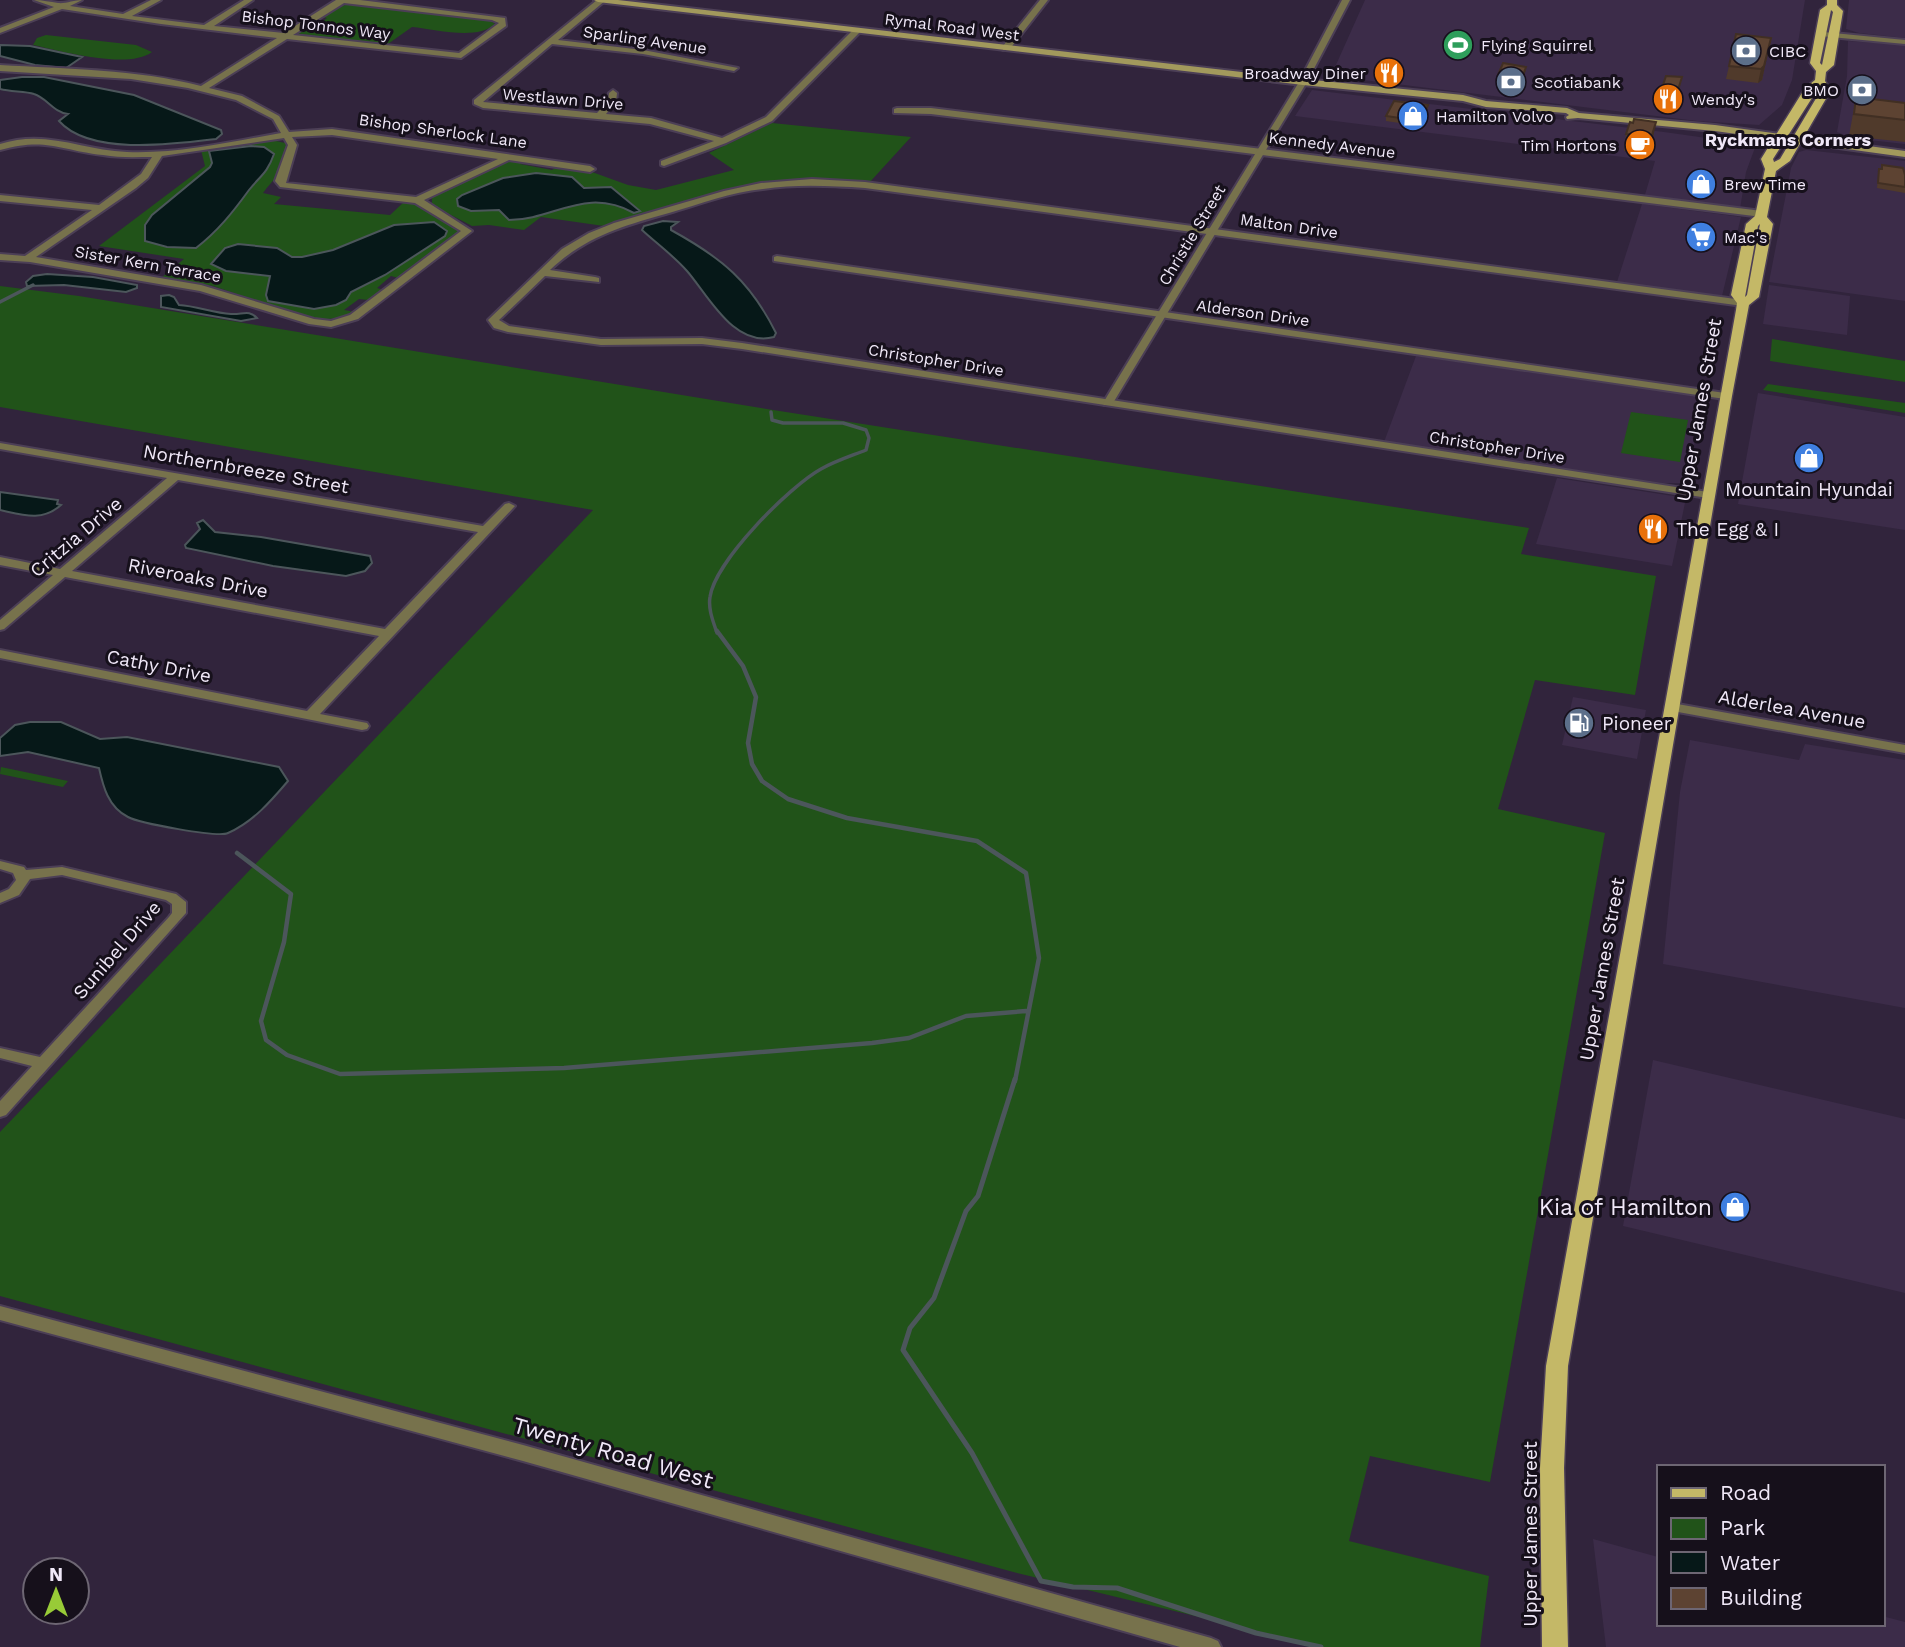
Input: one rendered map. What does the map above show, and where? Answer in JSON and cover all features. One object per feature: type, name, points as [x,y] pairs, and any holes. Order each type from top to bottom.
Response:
[{"type":"main road","name":"Rymal Road West","points":[[600,0],[1303,82],[1461,104],[1541,110],[1555,115],[1678,126],[1905,154]]},
{"type":"main road","name":"Upper James Street","points":[[1555,1647],[1552,1468],[1557,1366],[1743,303],[1737,295],[1752,224],[1762,216],[1772,169],[1767,159],[1810,88],[1821,76],[1829,65],[1838,11],[1832,3],[1825,10],[1815,63],[1821,76],[1826,90],[1784,161],[1772,169]]},
{"type":"street","name":"Bishop Tonnos Way","points":[[38,0],[64,7],[206,27],[461,56],[503,24],[502,20],[342,0]]},
{"type":"street","points":[[0,31],[78,0]]},
{"type":"street","points":[[127,15],[157,0]]},
{"type":"street","points":[[206,27],[249,0]]},
{"type":"street","points":[[204,87],[342,0]]},
{"type":"street","name":"Westlawn Drive","points":[[600,0],[477,102],[483,105],[651,121],[723,141]]},
{"type":"street","points":[[1006,48],[1044,0]]},
{"type":"street","name":"Christie Street","points":[[1108,403],[1303,82],[1346,0]]},
{"type":"street","points":[[664,163],[723,141],[769,119],[858,30]]},
{"type":"street","points":[[1820,34],[1905,42]]},
{"type":"street","name":"Sparling Avenue","points":[[552,42],[643,52],[734,68]]},
{"type":"street","points":[[0,68],[147,80],[204,87],[234,95],[278,119],[290,134],[293,157],[280,181],[283,186],[417,200],[511,156]]},
{"type":"street","points":[[599,116],[612,102],[613,93]]},
{"type":"street","name":"Kennedy Avenue","points":[[897,111],[931,111],[1762,216]]},
{"type":"street","name":"Bishop Sherlock Lane","points":[[0,147],[31,138],[102,153],[159,153],[290,134],[332,131],[590,169]]},
{"type":"street","points":[[27,259],[136,183],[159,153]]},
{"type":"street","name":"Malton Drive","points":[[789,184],[865,185],[1743,303]]},
{"type":"street","name":"Christopher Drive","points":[[789,184],[724,194],[617,225],[578,243],[541,272],[493,320],[498,326],[601,342],[702,341],[742,346],[1708,495]]},
{"type":"street","points":[[0,198],[98,208]]},
{"type":"street","name":"Sister Kern Terrace","points":[[0,257],[27,259],[201,288],[313,323],[342,323],[354,317],[467,231],[417,200]]},
{"type":"street","name":"Alderson Drive","points":[[777,259],[1725,396]]},
{"type":"street","points":[[541,272],[595,280]]},
{"type":"street","name":"Northernbreeze Street","points":[[0,446],[486,530]]},
{"type":"street","name":"Critzia Drive","points":[[0,626],[176,476]]},
{"type":"street","points":[[310,716],[509,506]]},
{"type":"street","name":"Riveroaks Drive","points":[[0,561],[389,634]]},
{"type":"street","name":"Cathy Drive","points":[[0,654],[362,726]]},
{"type":"street","name":"Alderlea Avenue","points":[[1672,706],[1905,749]]},
{"type":"street","points":[[0,865],[13,867],[23,875],[20,886],[0,898]]},
{"type":"street","name":"Sunibel Drive","points":[[0,1111],[174,920],[180,908],[179,902],[171,897],[62,871],[23,875]]},
{"type":"street","points":[[0,1053],[44,1063]]},
{"type":"street","name":"Twenty Road West","points":[[0,1312],[523,1452],[1211,1647]]},
{"type":"shaded area","points":[[1365,0],[1805,0],[1792,80],[1782,105],[1759,125],[1697,121],[1331,76]]},
{"type":"shaded area","points":[[1849,0],[1905,0],[1905,38],[1846,29]]},
{"type":"shaded area","points":[[1848,41],[1905,45],[1905,144],[1851,138],[1837,132],[1847,76]]},
{"type":"shaded area","points":[[1312,90],[1756,145],[1746,172],[1740,209],[1644,198],[1655,161],[1295,116]]},
{"type":"shaded area","points":[[1806,150],[1905,161],[1905,301],[1769,282],[1791,168],[1799,152]]},
{"type":"shaded area","points":[[1642,204],[1741,217],[1722,296],[1617,282]]},
{"type":"shaded area","points":[[1769,285],[1850,296],[1847,335],[1763,324]]},
{"type":"shaded area","points":[[1416,356],[1703,397],[1687,483],[1663,483],[1384,442]]},
{"type":"shaded area","points":[[1758,393],[1905,417],[1905,530],[1738,504]]},
{"type":"shaded area","points":[[1557,478],[1686,498],[1672,566],[1536,544]]},
{"type":"shaded area","points":[[1573,697],[1646,710],[1637,759],[1562,745]]},
{"type":"shaded area","points":[[1690,740],[1799,760],[1805,744],[1905,760],[1905,1008],[1663,964],[1680,792]]},
{"type":"shaded area","points":[[1653,1060],[1905,1119],[1905,1293],[1623,1226]]},
{"type":"shaded area","points":[[1593,1539],[1657,1557],[1657,1626],[1884,1626],[1884,1617],[1905,1622],[1905,1647],[1606,1647]]},
{"type":"green space","points":[[347,4],[488,19],[495,24],[478,32],[467,33],[412,27],[385,46],[299,34],[299,31],[312,23],[319,24],[327,18],[321,17]]},
{"type":"green space","points":[[46,35],[136,45],[152,52],[127,59],[94,58],[33,45],[37,38]]},
{"type":"green space","points":[[772,123],[911,137],[869,183],[793,180],[756,184],[724,190],[604,226],[541,217],[524,230],[489,225],[472,226],[432,205],[432,197],[512,160],[523,160],[520,164],[552,170],[558,166],[592,172],[628,185],[656,190],[734,170],[709,153]]},
{"type":"green space","points":[[272,140],[285,143],[287,150],[285,163],[263,193],[281,197],[274,204],[390,215],[405,201],[459,226],[460,231],[398,278],[391,276],[377,288],[383,290],[368,300],[359,299],[344,310],[355,312],[340,318],[315,320],[213,286],[161,278],[184,259],[99,246],[205,166],[201,150]]},
{"type":"green space","points":[[0,286],[79,296],[761,408],[1529,528],[1521,554],[1656,576],[1635,695],[1535,680],[1498,809],[1605,833],[1490,1482],[1370,1456],[1349,1541],[1489,1576],[1480,1647],[1324,1647],[1017,1573],[0,1296],[0,1132],[593,510],[0,407]]},
{"type":"green space","points":[[1772,339],[1905,361],[1905,382],[1770,361]]},
{"type":"green space","points":[[1768,384],[1905,403],[1905,413],[1763,390]]},
{"type":"green space","points":[[1631,412],[1688,420],[1680,462],[1621,453]]},
{"type":"green space","points":[[1,767],[68,781],[63,787],[0,774]]},
{"type":"water","points":[[0,45],[30,46],[82,57],[66,68],[35,65],[0,56]]},
{"type":"water","points":[[44,77],[134,95],[221,130],[222,134],[216,139],[156,145],[111,143],[91,139],[73,132],[59,121],[68,114],[58,111],[39,96],[0,89],[0,80]]},
{"type":"water","points":[[264,147],[274,154],[271,161],[231,214],[204,242],[196,248],[167,247],[145,241],[145,225],[152,215],[210,167],[212,163],[209,151]]},
{"type":"water","points":[[536,173],[572,177],[584,188],[611,187],[640,211],[634,213],[616,206],[585,203],[525,219],[509,220],[499,210],[471,211],[458,206],[457,199],[462,195],[503,178]]},
{"type":"water","points":[[663,221],[678,222],[671,230],[733,272],[756,299],[776,333],[774,337],[746,335],[723,317],[682,265],[642,230],[644,226]]},
{"type":"water","points":[[434,222],[447,231],[445,236],[385,275],[351,292],[346,300],[336,305],[314,309],[268,301],[266,295],[270,276],[226,271],[211,264],[225,248],[238,244],[277,248],[292,257],[302,257],[333,250],[394,225]]},
{"type":"water","points":[[47,274],[93,277],[137,285],[137,288],[126,292],[64,285],[27,286],[26,282],[33,276]]},
{"type":"water","points":[[161,296],[174,297],[179,305],[224,313],[248,313],[257,318],[241,321],[161,307]]},
{"type":"water","points":[[0,492],[58,500],[57,504],[61,505],[47,514],[17,514],[0,510]]},
{"type":"water","points":[[203,520],[215,532],[370,556],[372,563],[365,571],[346,576],[273,566],[186,548],[185,545],[200,529],[197,523]]},
{"type":"water","points":[[61,722],[100,739],[127,737],[279,767],[288,781],[253,817],[228,833],[195,832],[147,823],[128,817],[116,808],[105,789],[99,768],[28,752],[0,756],[0,738],[15,725]]},
{"type":"building","points":[[1736,34],[1771,38],[1761,69],[1729,66]]},
{"type":"building","points":[[1503,63],[1526,67],[1522,78],[1498,75]]},
{"type":"building","points":[[1666,76],[1682,77],[1678,90],[1662,88]]},
{"type":"building","points":[[1856,97],[1905,103],[1905,120],[1854,114]]},
{"type":"building","points":[[1394,101],[1428,105],[1421,121],[1386,116]]},
{"type":"building","points":[[1634,119],[1656,122],[1652,135],[1626,134],[1630,122],[1633,123]]},
{"type":"building","points":[[1882,165],[1903,168],[1905,187],[1878,183]]},
{"type":"waterway","points":[[0,302],[33,285]]},
{"type":"waterway","points":[[717,633],[710,610],[710,597],[725,564],[739,545],[791,491],[821,469],[866,450],[869,438],[866,430],[843,423],[783,423],[772,420],[771,412]]},
{"type":"waterway","points":[[717,631],[743,666],[756,697],[748,743],[752,764],[762,781],[788,799],[847,818],[977,841],[1026,873],[1039,958],[1015,1081]]},
{"type":"waterway","points":[[237,853],[291,894],[284,942],[261,1021],[266,1040],[287,1055],[340,1074],[564,1068],[872,1043],[909,1038],[966,1016],[1026,1011]]},
{"type":"waterway","points":[[1015,1079],[978,1196],[966,1211],[934,1298],[910,1328],[903,1350],[972,1453],[1041,1581],[1073,1587],[1117,1588],[1256,1633],[1321,1647]]},
{"type":"place","name":"Flying Squirrel","points":[[1458,45]]},
{"type":"place","name":"CIBC","points":[[1746,51]]},
{"type":"place","name":"Broadway Diner","points":[[1389,73]]},
{"type":"place","name":"Scotiabank","points":[[1511,82]]},
{"type":"place","name":"BMO","points":[[1862,90]]},
{"type":"place","name":"Wendy's","points":[[1668,99]]},
{"type":"place","name":"Hamilton Volvo","points":[[1413,116]]},
{"type":"place","name":"Tim Hortons","points":[[1640,145]]},
{"type":"place","name":"Brew Time","points":[[1701,184]]},
{"type":"place","name":"Mac's","points":[[1701,237]]},
{"type":"place","name":"Mountain Hyundai","points":[[1809,458]]},
{"type":"place","name":"The Egg & I","points":[[1653,529]]},
{"type":"place","name":"Pioneer","points":[[1579,723]]},
{"type":"place","name":"Kia of Hamilton","points":[[1735,1207]]},
{"type":"district","name":"Ryckmans Corners","points":[[1788,139]]}]
